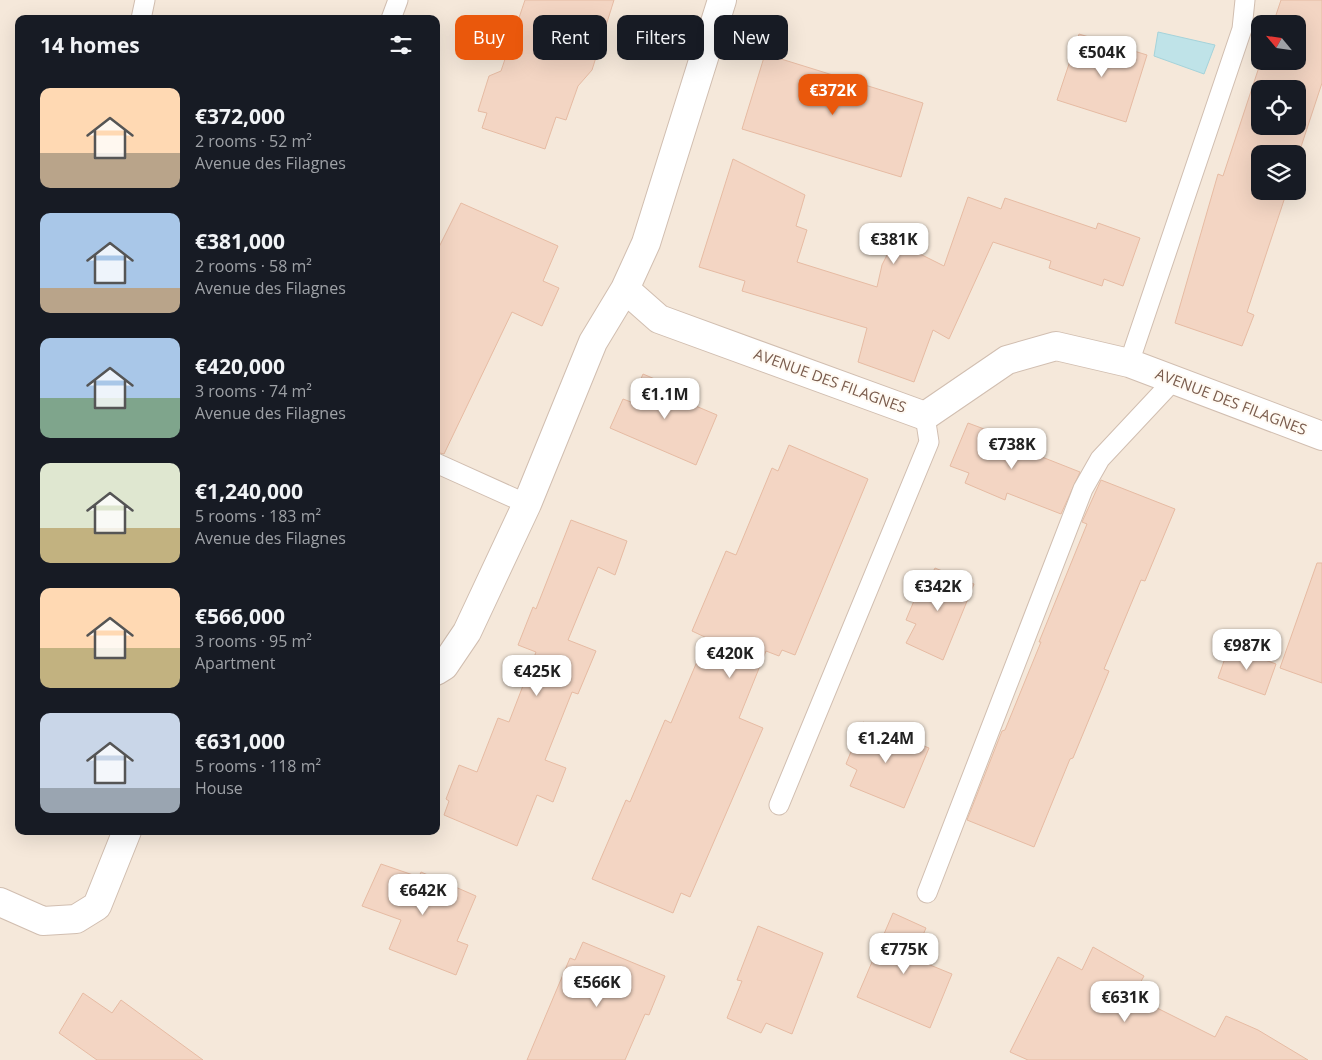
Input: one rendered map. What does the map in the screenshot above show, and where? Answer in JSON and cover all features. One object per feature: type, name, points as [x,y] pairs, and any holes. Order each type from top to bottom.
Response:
[{"type":"street","points":[[440,669],[468,632],[527,504],[593,342],[625,290],[646,243],[722,0]]},
{"type":"street","name":"AVENUE DES FILAGNES","points":[[625,290],[659,319],[925,416],[1007,360],[1056,346],[1129,363],[1322,436]]},
{"type":"street","points":[[0,902],[43,922],[76,920],[97,906],[125,835]]},
{"type":"lane","points":[[142,15],[146,0]]},
{"type":"lane","points":[[392,15],[398,0]]},
{"type":"lane","points":[[1129,363],[1242,29],[1245,0]]},
{"type":"lane","points":[[927,893],[1083,489],[1100,459],[1173,381]]},
{"type":"lane","points":[[778,805],[929,442],[925,416]]},
{"type":"lane","points":[[440,465],[527,504]]},
{"type":"shaded area","points":[[0,0],[1322,0],[1322,1060],[0,1060]]},
{"type":"water","points":[[1158,32],[1215,45],[1204,74],[1154,56]]},
{"type":"building","points":[[525,0],[614,0],[607,22],[607,15],[533,15],[533,60],[595,60],[592,70],[578,86],[566,120],[556,117],[545,149],[482,128],[487,113],[478,111],[489,76],[501,71],[505,60],[523,60],[523,15],[520,15]]},
{"type":"building","points":[[1281,0],[1322,0],[1322,83],[1306,132],[1306,80],[1255,80],[1258,70],[1306,70],[1306,15],[1276,15]]},
{"type":"building","points":[[1079,34],[1147,55],[1126,122],[1057,100]]},
{"type":"building","points":[[763,60],[784,60],[923,103],[901,177],[742,129]]},
{"type":"building","points":[[1251,91],[1251,135],[1305,135],[1302,145],[1251,145],[1251,200],[1284,200],[1247,312],[1254,315],[1242,346],[1175,323],[1218,174],[1223,176]]},
{"type":"building","points":[[733,159],[805,195],[796,226],[807,230],[797,262],[877,287],[882,265],[894,241],[944,266],[968,197],[1001,209],[1005,198],[1096,229],[1098,223],[1140,238],[1123,286],[1104,279],[1102,286],[1049,268],[1051,261],[993,242],[949,339],[933,330],[914,382],[858,362],[867,328],[742,291],[745,281],[699,267]]},
{"type":"building","points":[[461,203],[558,246],[543,281],[559,288],[542,326],[512,312],[444,454],[440,453],[440,245]]},
{"type":"building","points":[[643,374],[695,396],[691,404],[717,415],[696,465],[610,428],[623,399],[631,402]]},
{"type":"building","points":[[968,423],[1011,439],[1009,444],[1080,472],[1061,514],[1007,493],[1005,500],[965,483],[969,473],[950,466]]},
{"type":"building","points":[[789,445],[868,479],[795,655],[782,650],[779,656],[766,651],[739,718],[763,728],[690,897],[681,893],[673,913],[592,879],[626,800],[630,802],[665,720],[671,723],[707,638],[692,631],[726,551],[736,555],[772,468],[778,471]]},
{"type":"building","points":[[1101,480],[1175,509],[1145,581],[1141,580],[1104,669],[1109,671],[1034,847],[967,820],[1002,731],[1005,730],[1041,642],[1039,642],[1087,524],[1082,522]]},
{"type":"building","points":[[571,520],[627,541],[615,575],[598,567],[568,640],[596,651],[578,694],[572,692],[545,760],[566,768],[553,802],[537,795],[517,846],[444,815],[449,801],[446,799],[459,765],[477,772],[498,718],[509,722],[536,652],[518,645],[533,607],[536,609]]},
{"type":"building","points":[[1317,563],[1322,563],[1322,683],[1280,668]]},
{"type":"building","points":[[935,568],[974,584],[943,660],[906,643],[916,624],[906,620],[921,584],[926,586]]},
{"type":"building","points":[[1229,647],[1276,664],[1265,695],[1218,678]]},
{"type":"building","points":[[863,722],[929,748],[904,808],[850,786],[857,770],[846,764]]},
{"type":"building","points":[[381,864],[419,877],[421,872],[476,896],[457,941],[468,945],[456,975],[389,949],[401,920],[362,906]]},
{"type":"building","points":[[893,913],[926,928],[913,958],[952,974],[930,1028],[857,997]]},
{"type":"building","points":[[758,926],[823,953],[792,1034],[766,1023],[761,1033],[727,1018],[742,981],[737,980]]},
{"type":"building","points":[[583,942],[665,976],[649,1015],[645,1014],[625,1060],[527,1060],[570,958],[575,960]]},
{"type":"building","points":[[1093,947],[1144,976],[1133,996],[1215,1037],[1226,1016],[1258,1030],[1308,1060],[1028,1060],[1010,1052],[1058,957],[1082,970]]},
{"type":"building","points":[[83,993],[112,1013],[121,1000],[203,1060],[97,1060],[59,1033]]}]
